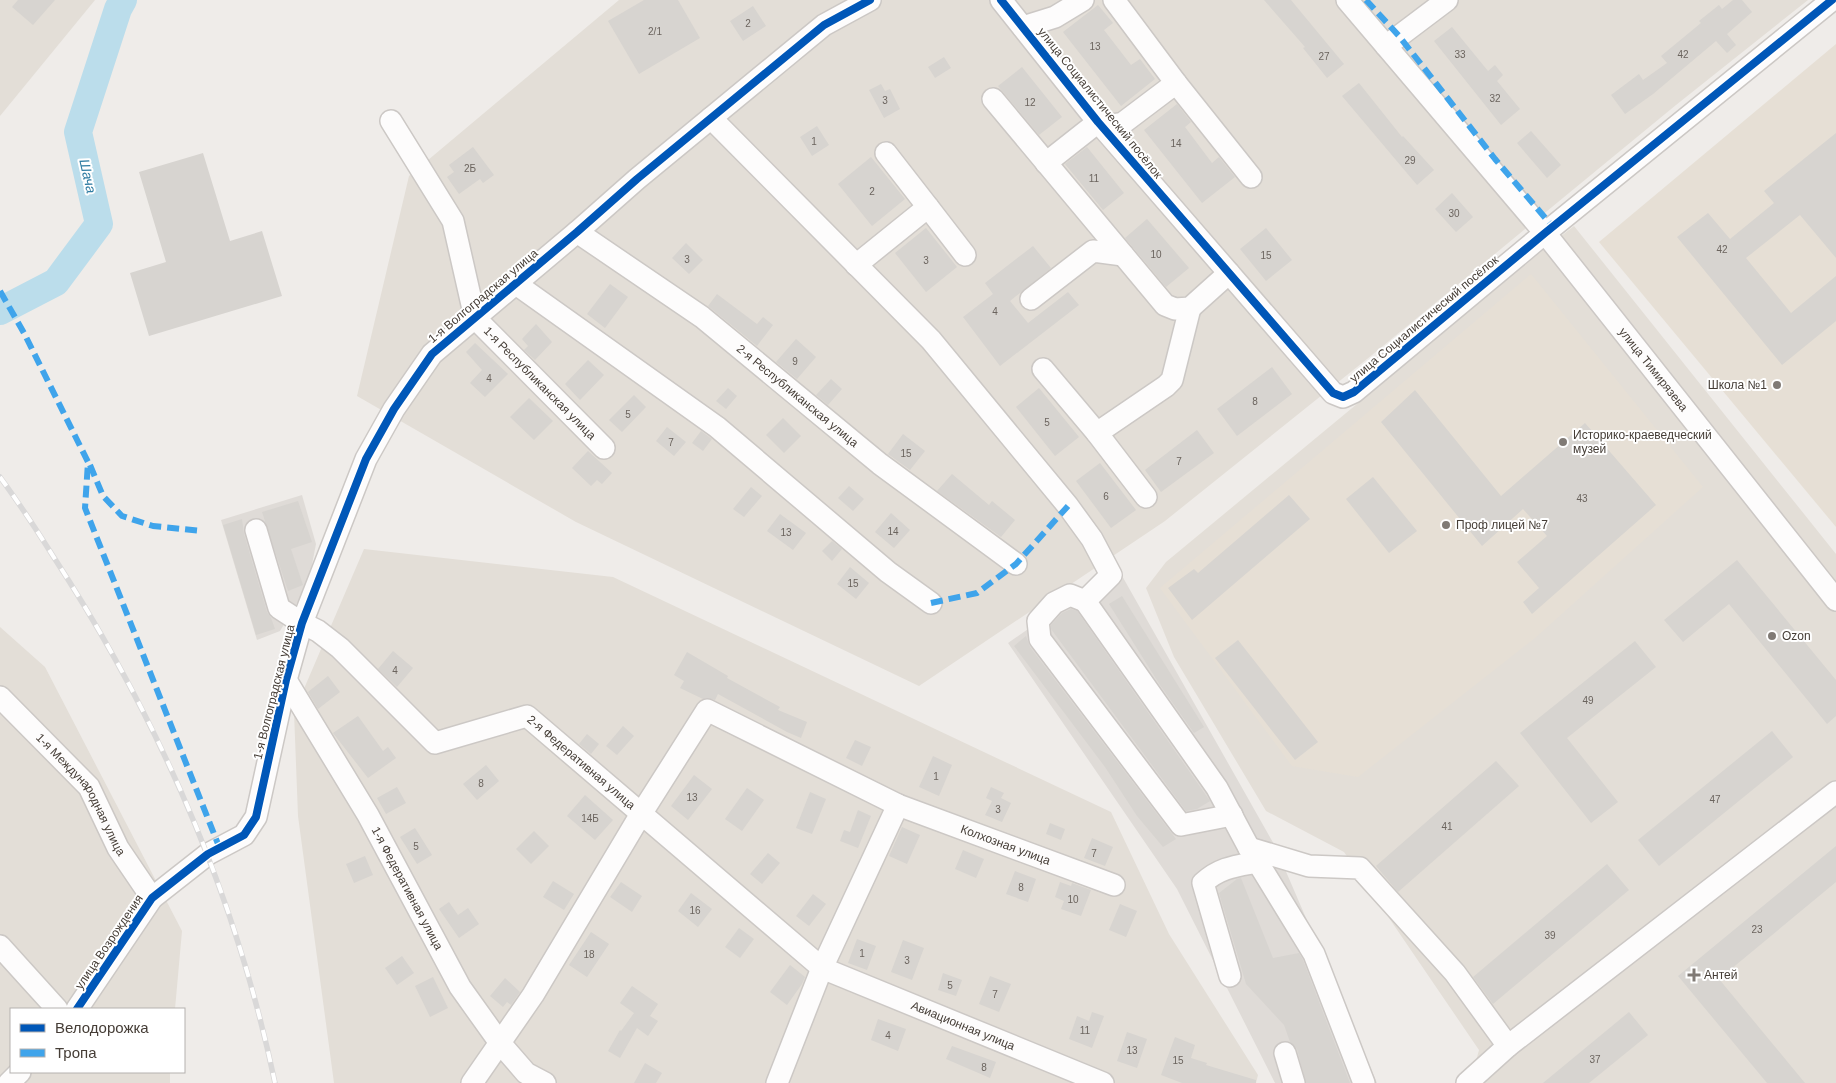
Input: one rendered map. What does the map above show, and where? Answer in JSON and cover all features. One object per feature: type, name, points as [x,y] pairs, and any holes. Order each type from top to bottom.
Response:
[{"type":"street","name":"1-я Волгоградская улица","points":[[208,854],[244,835],[256,817],[286,680],[302,623],[366,460],[394,409],[432,354],[637,179],[824,25],[870,0]]},
{"type":"street","name":"улица Социалистический посёлок","points":[[1002,0],[1100,124],[1333,393],[1343,397],[1354,392],[1545,233],[1832,0]]},
{"type":"street","points":[[1023,27],[1055,16],[1083,0]]},
{"type":"street","points":[[1114,0],[1176,83],[1251,177]]},
{"type":"street","points":[[1347,0],[1545,233]]},
{"type":"street","points":[[1386,46],[1447,0]]},
{"type":"street","points":[[1046,163],[1100,124],[1123,123],[1176,83]]},
{"type":"street","points":[[993,99],[1165,305],[1176,310],[1190,308],[1229,273]]},
{"type":"street","points":[[711,118],[931,340],[1068,506],[1092,539],[1111,575],[1085,601]]},
{"type":"street","points":[[391,121],[452,221],[475,318]]},
{"type":"street","points":[[886,153],[965,254]]},
{"type":"street","points":[[856,265],[928,207]]},
{"type":"street","name":"2-я Республиканская улица","points":[[577,232],[702,317],[880,464],[1016,564]]},
{"type":"street","name":"улица Тимирязева","points":[[1545,233],[1836,600]]},
{"type":"street","points":[[1031,299],[1094,251],[1123,255]]},
{"type":"street","points":[[516,284],[717,427],[888,572],[931,603]]},
{"type":"street","points":[[1097,433],[1172,380],[1190,308]]},
{"type":"street","name":"1-я Республиканская улица","points":[[475,318],[604,448]]},
{"type":"street","points":[[1043,369],[1097,433],[1146,498]]},
{"type":"street","points":[[256,530],[279,608],[302,623]]},
{"type":"street","points":[[1232,815],[1181,825],[1040,639],[1038,621],[1054,603],[1070,595],[1085,601],[1217,788],[1232,815],[1254,855],[1314,954],[1364,1083]]},
{"type":"street","name":"2-я Федеративная улица","points":[[302,623],[318,631],[340,648],[435,743],[527,716],[822,968]]},
{"type":"street","name":"1-я Федеративная улица","points":[[286,680],[368,815],[460,987],[500,1043],[526,1073],[545,1083]]},
{"type":"street","name":"1-я Международная улица","points":[[0,697],[89,787],[118,848],[152,898]]},
{"type":"street","points":[[472,1083],[533,995],[573,931],[641,814],[707,710],[898,805],[822,968],[777,1083]]},
{"type":"street","points":[[1467,1083],[1508,1046],[1836,792]]},
{"type":"street","name":"Колхозная улица","points":[[898,805],[1114,886]]},
{"type":"street","name":"улица Возрождения","points":[[78,1008],[152,898],[208,854]]},
{"type":"street","points":[[1230,976],[1203,883],[1213,873],[1234,866],[1254,855],[1309,866],[1360,868],[1455,973],[1508,1046]]},
{"type":"street","points":[[0,946],[56,1008]]},
{"type":"street","name":"Авиационная улица","points":[[822,968],[1103,1083]]},
{"type":"street","points":[[1285,1053],[1294,1083]]},
{"type":"street","points":[[9,1083],[19,1073]]},
{"type":"shaded area","points":[[0,0],[95,0],[0,116]]},
{"type":"shaded area","points":[[619,0],[1808,0],[1676,105],[1372,355],[1165,521],[919,686],[576,522],[357,396],[409,176]]},
{"type":"shaded area","name":"Школа №1","points":[[1836,44],[1836,527],[1599,242]]},
{"type":"shaded area","points":[[1574,226],[1836,554],[1836,1083],[1470,1083],[1479,1050],[1344,852],[1266,811],[1174,657],[1146,588],[1166,562]]},
{"type":"shaded area","name":"Проф лицей №7","points":[[1531,274],[1703,487],[1535,638],[1358,777],[1292,766],[1160,588]]},
{"type":"shaded area","points":[[302,495],[316,544],[308,585],[280,631],[257,640],[221,520]]},
{"type":"shaded area","points":[[364,549],[613,577],[1111,812],[1169,934],[1258,1075],[1256,1083],[334,1083],[298,816],[294,712]]},
{"type":"shaded area","points":[[1117,567],[1275,846],[1377,1083],[1275,1083],[1177,889],[1008,643]]},
{"type":"shaded area","points":[[0,627],[45,667],[182,931],[175,1008],[10,1008],[10,1073],[170,1073],[170,1083],[0,1083]]},
{"type":"building","points":[[18,0],[55,0],[33,25],[12,7]]},
{"type":"building","points":[[644,0],[678,0],[700,38],[639,74],[608,21]]},
{"type":"building","points":[[1264,0],[1291,0],[1344,64],[1327,78],[1303,48],[1305,47]]},
{"type":"building","points":[[1733,0],[1742,0],[1752,12],[1727,34],[1736,45],[1727,53],[1716,41],[1653,94],[1625,114],[1611,95],[1639,74],[1643,80],[1667,63],[1661,56],[1701,23],[1699,21],[1719,5],[1722,9]]},
{"type":"building","points":[[1098,5],[1113,23],[1104,30],[1131,65],[1140,59],[1155,79],[1121,106],[1063,32]]},
{"type":"building","points":[[753,6],[766,26],[743,41],[730,21]]},
{"type":"building","points":[[1452,27],[1488,71],[1495,65],[1503,75],[1497,81],[1520,109],[1501,125],[1434,41]]},
{"type":"building","points":[[944,57],[951,68],[935,78],[928,67]]},
{"type":"building","points":[[1022,67],[1062,117],[1039,135],[998,86]]},
{"type":"building","points":[[1359,83],[1402,137],[1434,170],[1417,185],[1342,96]]},
{"type":"building","points":[[881,84],[885,91],[890,89],[900,109],[884,118],[869,90]]},
{"type":"building","points":[[1177,104],[1191,122],[1185,127],[1212,163],[1219,157],[1235,177],[1202,203],[1144,130]]},
{"type":"building","points":[[817,126],[829,145],[812,156],[800,137]]},
{"type":"building","points":[[1531,131],[1561,165],[1547,178],[1517,143]]},
{"type":"building","points":[[1836,133],[1836,258],[1800,215],[1746,258],[1791,313],[1836,276],[1836,321],[1782,365],[1677,237],[1708,213],[1730,239],[1774,203],[1764,191]]},
{"type":"building","points":[[473,147],[494,175],[483,183],[480,179],[459,194],[447,177],[454,172],[449,165]]},
{"type":"building","points":[[1087,147],[1124,193],[1103,210],[1065,164]]},
{"type":"building","points":[[203,153],[230,241],[262,231],[282,296],[149,336],[130,273],[166,262],[139,172]]},
{"type":"building","points":[[871,157],[905,199],[872,226],[838,184]]},
{"type":"building","points":[[1452,193],[1473,217],[1456,232],[1435,209]]},
{"type":"building","points":[[1147,219],[1189,268],[1166,287],[1125,238]]},
{"type":"building","points":[[926,228],[957,267],[926,292],[895,253]]},
{"type":"building","points":[[1266,228],[1292,260],[1266,281],[1240,249]]},
{"type":"building","points":[[686,243],[703,260],[689,274],[672,258]]},
{"type":"building","points":[[1033,246],[1051,268],[1010,301],[1028,323],[1068,292],[1079,305],[1000,366],[963,317],[993,294],[985,283]]},
{"type":"building","points":[[610,284],[628,297],[605,328],[587,314]]},
{"type":"building","points":[[717,294],[757,324],[763,317],[773,325],[757,346],[708,306]]},
{"type":"building","points":[[536,324],[552,342],[535,360],[524,350],[528,346],[522,339]]},
{"type":"building","points":[[796,339],[816,357],[797,379],[776,362]]},
{"type":"building","points":[[475,343],[508,374],[485,397],[470,383],[482,370],[466,352]]},
{"type":"building","points":[[588,360],[604,375],[580,400],[565,384]]},
{"type":"building","points":[[1272,367],[1292,394],[1237,436],[1217,409]]},
{"type":"building","points":[[831,379],[842,389],[828,405],[816,395]]},
{"type":"building","points":[[728,388],[737,396],[726,409],[716,401]]},
{"type":"building","points":[[1039,388],[1079,437],[1055,456],[1016,407]]},
{"type":"building","points":[[1415,390],[1501,496],[1585,423],[1656,505],[1532,614],[1523,602],[1539,588],[1517,562],[1547,536],[1523,509],[1482,546],[1381,422]]},
{"type":"building","points":[[634,395],[646,407],[622,432],[609,420]]},
{"type":"building","points":[[529,398],[553,421],[534,440],[510,417]]},
{"type":"building","points":[[783,418],[801,436],[784,453],[766,435]]},
{"type":"building","points":[[667,427],[686,442],[674,456],[656,441]]},
{"type":"building","points":[[1197,430],[1214,453],[1161,492],[1145,470]]},
{"type":"building","points":[[701,431],[712,439],[703,451],[692,443]]},
{"type":"building","points":[[903,434],[925,451],[910,470],[888,454]]},
{"type":"building","points":[[588,451],[612,473],[602,484],[597,480],[591,486],[572,468]]},
{"type":"building","points":[[1100,463],[1136,510],[1111,528],[1076,481]]},
{"type":"building","points":[[952,474],[989,505],[992,501],[1015,520],[1001,537],[937,491]]},
{"type":"building","points":[[1373,477],[1417,531],[1389,553],[1346,499]]},
{"type":"building","points":[[849,486],[864,499],[853,511],[838,498]]},
{"type":"building","points":[[751,487],[762,496],[744,517],[733,509]]},
{"type":"building","points":[[1289,495],[1310,519],[1192,620],[1168,588],[1194,569],[1198,573]]},
{"type":"building","points":[[298,501],[312,542],[291,549],[303,585],[288,591],[262,512]]},
{"type":"building","points":[[891,513],[910,530],[894,548],[875,532]]},
{"type":"building","points":[[780,514],[806,533],[793,550],[767,531]]},
{"type":"building","points":[[242,519],[244,534],[267,612],[275,629],[256,635],[223,525]]},
{"type":"building","points":[[832,541],[842,549],[832,561],[822,551]]},
{"type":"building","points":[[1737,560],[1836,680],[1836,716],[1827,724],[1729,604],[1683,642],[1664,620]]},
{"type":"building","points":[[850,567],[869,583],[856,599],[837,584]]},
{"type":"building","points":[[1122,596],[1204,727],[1194,733],[1160,685],[1109,604]]},
{"type":"building","points":[[1071,609],[1077,611],[1210,801],[1197,809],[1186,811],[1051,629],[1051,625],[1062,613]]},
{"type":"building","points":[[1026,636],[1030,647],[1176,839],[1163,847],[1137,816],[1105,767],[1014,646]]},
{"type":"building","points":[[1238,640],[1318,742],[1295,760],[1215,658]]},
{"type":"building","points":[[1635,641],[1656,667],[1567,738],[1618,802],[1591,823],[1520,733]]},
{"type":"building","points":[[393,651],[413,668],[397,687],[378,669]]},
{"type":"building","points":[[687,652],[728,676],[727,678],[780,707],[778,710],[807,722],[801,738],[718,694],[715,700],[703,699],[680,688],[684,681],[674,675]]},
{"type":"building","points":[[328,676],[340,692],[318,709],[308,692]]},
{"type":"building","points":[[358,716],[383,751],[388,747],[396,758],[368,778],[333,733]]},
{"type":"building","points":[[623,726],[634,736],[617,755],[606,746]]},
{"type":"building","points":[[1772,731],[1793,757],[1659,866],[1638,840]]},
{"type":"building","points":[[587,734],[599,744],[591,754],[579,744]]},
{"type":"building","points":[[855,740],[871,747],[862,766],[846,758]]},
{"type":"building","points":[[933,756],[952,765],[939,796],[919,787]]},
{"type":"building","points":[[1496,761],[1519,786],[1398,892],[1376,866]]},
{"type":"building","points":[[486,765],[499,781],[477,800],[463,784]]},
{"type":"building","points":[[694,775],[712,789],[688,820],[671,806]]},
{"type":"building","points":[[397,787],[406,803],[386,814],[377,798]]},
{"type":"building","points":[[991,787],[1004,793],[1001,798],[1011,803],[1002,822],[985,815],[992,801],[986,798]]},
{"type":"building","points":[[747,788],[764,800],[742,831],[725,819]]},
{"type":"building","points":[[810,792],[826,799],[812,834],[796,828]]},
{"type":"building","points":[[585,795],[613,820],[595,840],[567,816]]},
{"type":"building","points":[[858,810],[871,816],[858,848],[840,841],[844,830],[850,832]]},
{"type":"building","points":[[1050,823],[1065,829],[1061,840],[1046,834]]},
{"type":"building","points":[[902,827],[920,835],[907,864],[889,856]]},
{"type":"building","points":[[415,828],[432,855],[417,864],[400,837]]},
{"type":"building","points":[[534,831],[549,846],[531,864],[516,849]]},
{"type":"building","points":[[1092,838],[1113,847],[1105,866],[1084,858]]},
{"type":"building","points":[[1836,846],[1836,882],[1719,979],[1805,1083],[1767,1083],[1678,976]]},
{"type":"building","points":[[963,850],[984,859],[976,878],[955,869]]},
{"type":"building","points":[[768,853],[780,863],[762,884],[750,874]]},
{"type":"building","points":[[365,856],[373,875],[354,883],[346,864]]},
{"type":"building","points":[[1607,864],[1629,890],[1493,1004],[1473,977]]},
{"type":"building","points":[[1015,871],[1036,879],[1028,902],[1006,894]]},
{"type":"building","points":[[1241,878],[1273,958],[1299,953],[1303,960],[1350,1083],[1306,1083],[1297,1049],[1290,1042],[1284,1025],[1246,984],[1219,893]]},
{"type":"building","points":[[553,881],[574,894],[564,910],[543,897]]},
{"type":"building","points":[[621,882],[642,896],[632,912],[610,897]]},
{"type":"building","points":[[1060,882],[1071,886],[1072,883],[1091,890],[1081,916],[1061,909],[1064,901],[1055,897]]},
{"type":"building","points":[[691,893],[712,909],[698,927],[678,911]]},
{"type":"building","points":[[813,894],[826,904],[809,926],[796,916]]},
{"type":"building","points":[[449,902],[458,915],[468,908],[479,924],[459,938],[439,909]]},
{"type":"building","points":[[1120,904],[1137,911],[1126,937],[1109,930]]},
{"type":"building","points":[[739,928],[754,939],[740,958],[725,947]]},
{"type":"building","points":[[591,932],[609,944],[587,977],[569,965]]},
{"type":"building","points":[[857,939],[876,946],[867,970],[848,963]]},
{"type":"building","points":[[903,940],[924,948],[912,980],[891,972]]},
{"type":"building","points":[[402,956],[414,973],[397,985],[385,968]]},
{"type":"building","points":[[790,965],[805,977],[787,1005],[770,992]]},
{"type":"building","points":[[943,973],[962,980],[956,996],[938,990]]},
{"type":"building","points":[[990,976],[1011,984],[999,1012],[979,1004]]},
{"type":"building","points":[[433,977],[448,1008],[430,1017],[415,986]]},
{"type":"building","points":[[505,978],[520,992],[511,1005],[507,1002],[503,1007],[490,996]]},
{"type":"building","points":[[632,986],[658,1004],[650,1016],[658,1021],[648,1036],[637,1028],[620,1058],[608,1051],[620,1030],[634,1013],[620,1003]]},
{"type":"building","points":[[1092,1012],[1104,1016],[1092,1048],[1069,1039],[1077,1016],[1089,1021]]},
{"type":"building","points":[[1629,1012],[1648,1035],[1589,1083],[1543,1083]]},
{"type":"building","points":[[878,1019],[906,1029],[898,1051],[871,1040]]},
{"type":"building","points":[[1127,1032],[1147,1039],[1137,1068],[1117,1061]]},
{"type":"building","points":[[1175,1037],[1195,1045],[1191,1058],[1207,1063],[1206,1065],[1256,1080],[1256,1083],[1182,1083],[1161,1075]]},
{"type":"building","points":[[952,1046],[996,1062],[990,1078],[946,1059]]},
{"type":"building","points":[[645,1063],[662,1073],[656,1083],[634,1083]]},
{"type":"waterway","name":"Шача","points":[[0,311],[56,282],[99,224],[78,132],[118,9],[123,0]]},
{"type":"railway","points":[[0,477],[40,536],[127,680],[189,809],[215,875],[238,943],[258,1012],[275,1083]]},
{"type":"marked path","points":[[1366,0],[1399,36],[1495,159],[1553,227]]},
{"type":"marked path","points":[[0,291],[24,333],[88,462],[85,508],[220,849]]},
{"type":"marked path","points":[[90,465],[103,496],[122,516],[153,526],[202,531]]},
{"type":"marked path","points":[[931,603],[977,593],[1016,564],[1068,506]]},
{"type":"cycle path","points":[[78,1008],[152,898],[208,854],[244,835],[256,817],[286,680],[302,623],[366,459],[394,409],[432,354],[637,179],[824,25],[870,0]]},
{"type":"cycle path","points":[[1001,0],[1098,122],[1333,393],[1343,397],[1354,392],[1545,233],[1832,0]]},
{"type":"place","name":"Школа №1","points":[[1777,385]]},
{"type":"place","name":"Историко-краеведческий музей","points":[[1563,442]]},
{"type":"place","name":"Проф лицей №7","points":[[1446,525]]},
{"type":"place","name":"Ozon","points":[[1772,636]]},
{"type":"place","name":"Антей","points":[[1694,975]]}]
